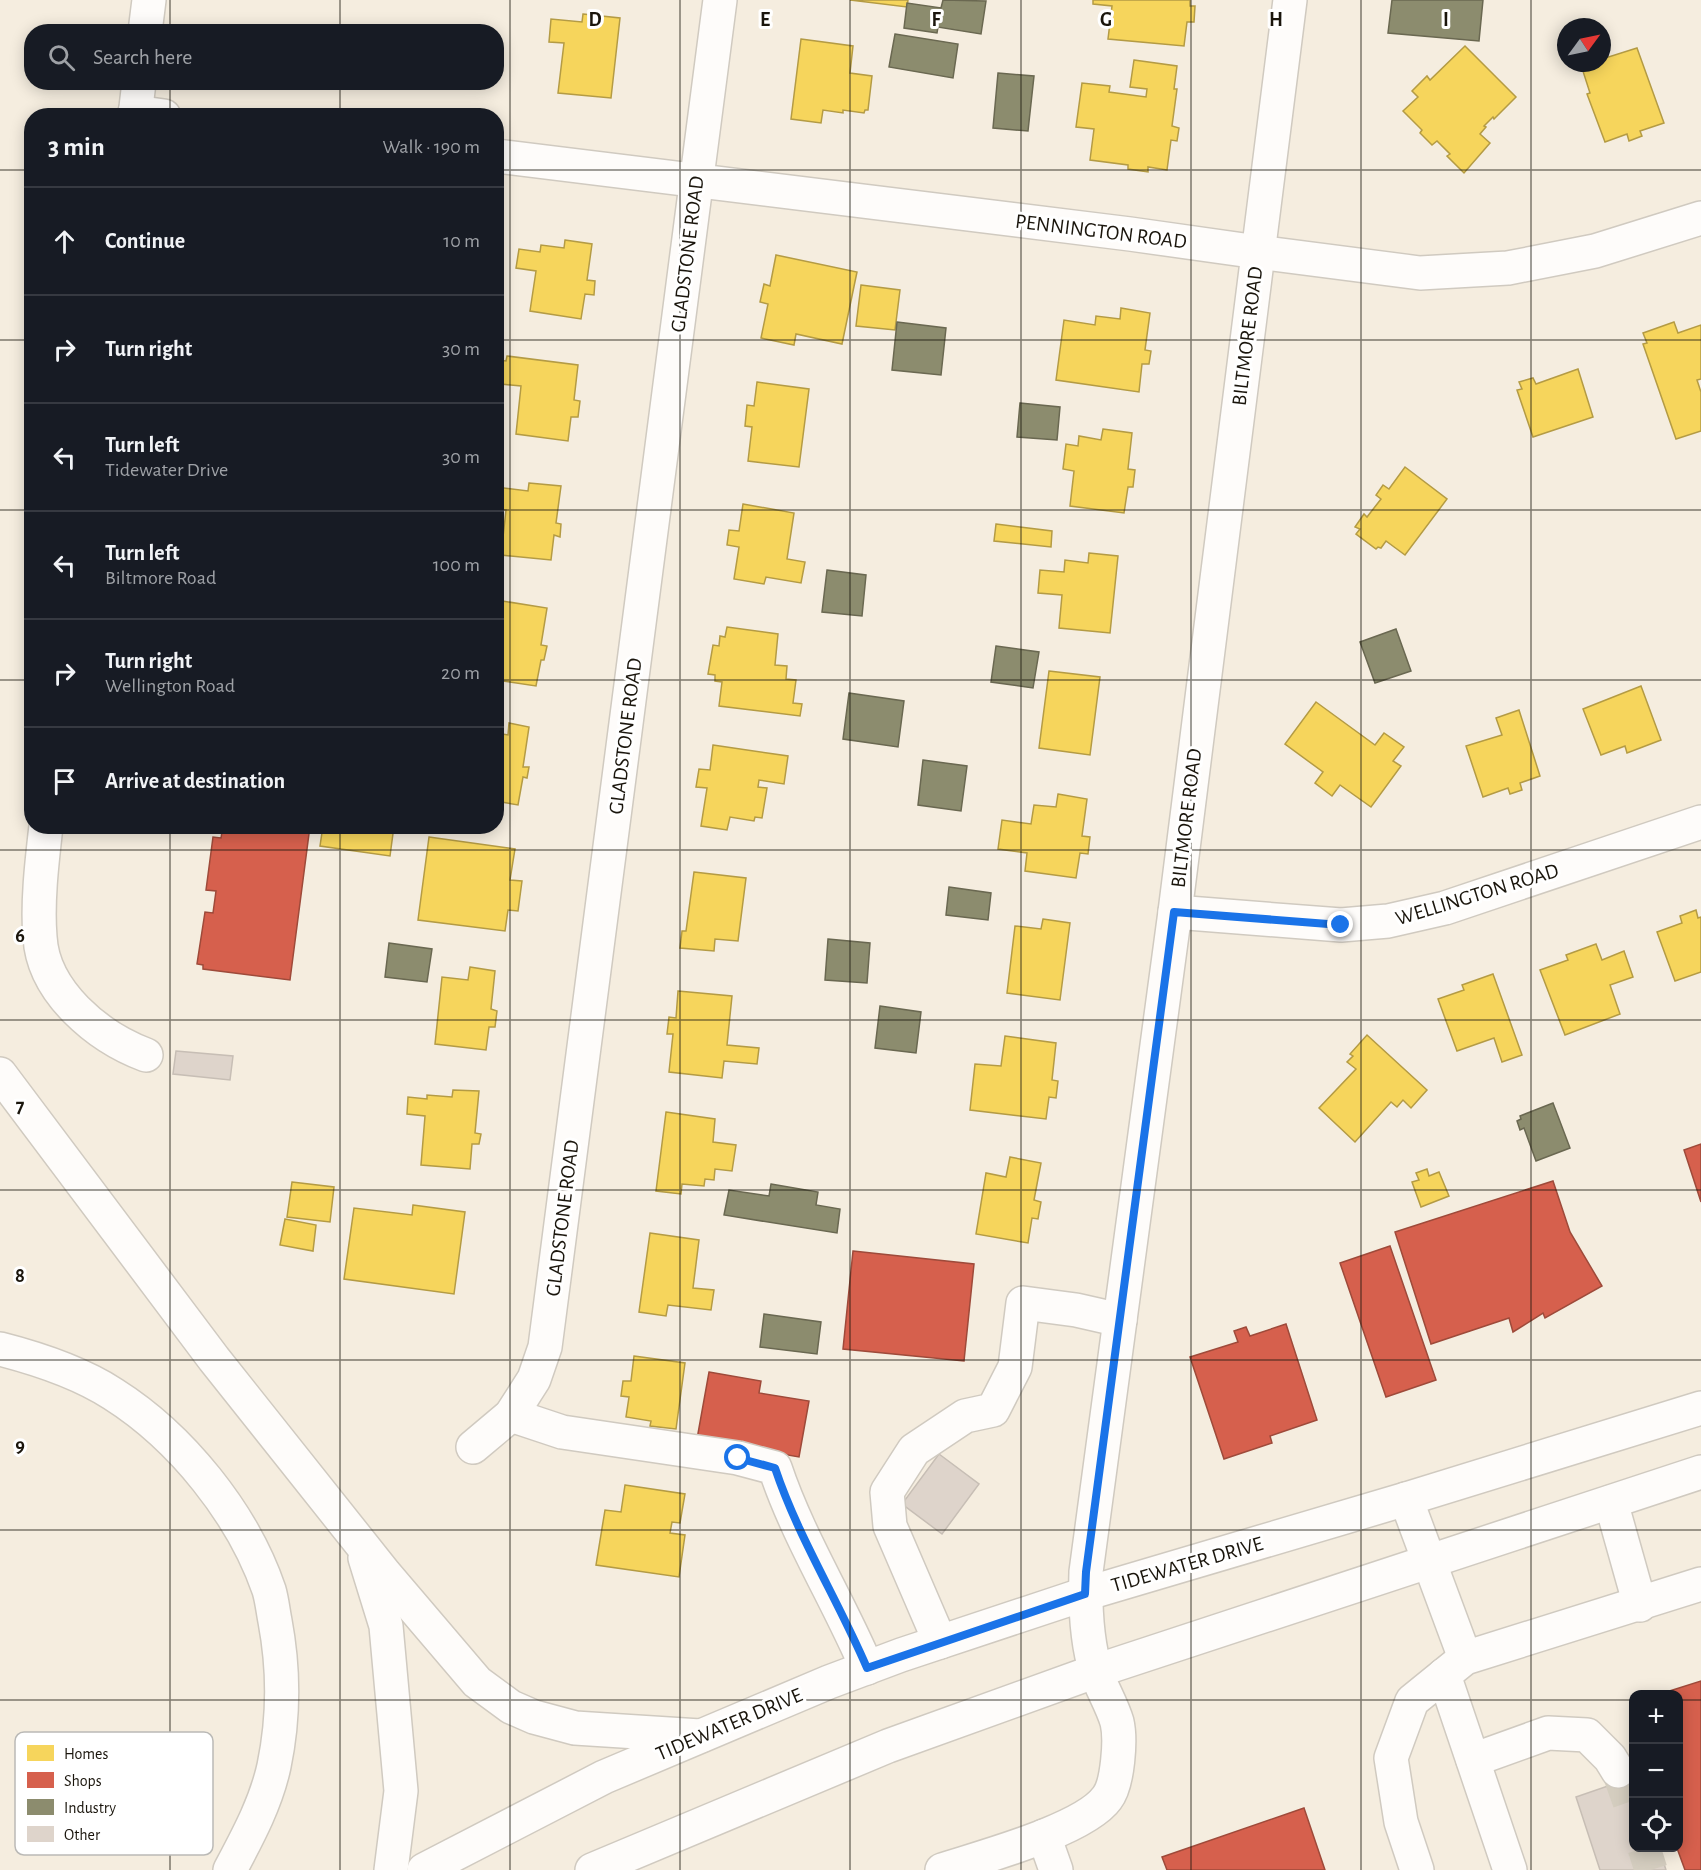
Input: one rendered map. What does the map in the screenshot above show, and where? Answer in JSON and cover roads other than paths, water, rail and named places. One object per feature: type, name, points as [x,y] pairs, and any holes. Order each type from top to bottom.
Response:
[{"type":"main road","points":[[146,24],[149,0]]},
{"type":"main road","name":"GLADSTONE ROAD","points":[[473,1447],[511,1415],[534,1379],[545,1347],[720,0]]},
{"type":"main road","name":"BILTMORE ROAD","points":[[942,1870],[1044,1836],[1082,1819],[1108,1797],[1120,1758],[1117,1724],[1096,1671],[1089,1641],[1085,1594],[1086,1572],[1174,912],[1290,0]]},
{"type":"main road","name":"PENNINGTON ROAD","points":[[504,157],[1130,234],[1420,273],[1508,268],[1595,251],[1701,218]]},
{"type":"main road","name":"WELLINGTON ROAD","points":[[1174,912],[1341,925],[1388,921],[1445,908],[1701,822]]},
{"type":"main road","points":[[45,834],[39,939],[49,973],[69,1002],[98,1030],[146,1055]]},
{"type":"main road","points":[[0,1074],[214,1359],[359,1541],[477,1682],[511,1707],[534,1717],[575,1728],[700,1736]]},
{"type":"main road","points":[[940,1642],[890,1526],[887,1491],[914,1450],[965,1416],[993,1410],[1015,1367],[1023,1303],[1076,1310],[1120,1320]]},
{"type":"main road","points":[[0,1349],[59,1367],[113,1394],[164,1433],[208,1479],[250,1545],[269,1592],[281,1653],[281,1717],[274,1766],[258,1815],[230,1870]]},
{"type":"main road","name":"TIDEWATER DRIVE","points":[[424,1870],[604,1777],[867,1668],[1085,1594],[1406,1499],[1701,1408]]},
{"type":"main road","points":[[511,1415],[562,1432],[738,1458],[775,1468],[787,1503],[867,1668]]},
{"type":"main road","points":[[591,1870],[888,1746],[1096,1671],[1701,1472]]},
{"type":"main road","points":[[1406,1499],[1428,1563],[1454,1667],[1473,1760],[1510,1870]]},
{"type":"main road","points":[[1611,1502],[1640,1605]]},
{"type":"main road","points":[[359,1541],[386,1626],[401,1791],[391,1870]]},
{"type":"main road","points":[[1417,1870],[1401,1822],[1391,1758],[1412,1701],[1454,1667],[1701,1584]]},
{"type":"main road","points":[[1473,1760],[1548,1733],[1587,1735],[1610,1758],[1618,1771]]},
{"type":"main road","points":[[1044,1836],[1056,1870]]},
{"type":"tunnel","points":[[1618,1771],[1629,1802]]},
{"type":"tunnel","points":[[1645,1852],[1651,1870]]}]
